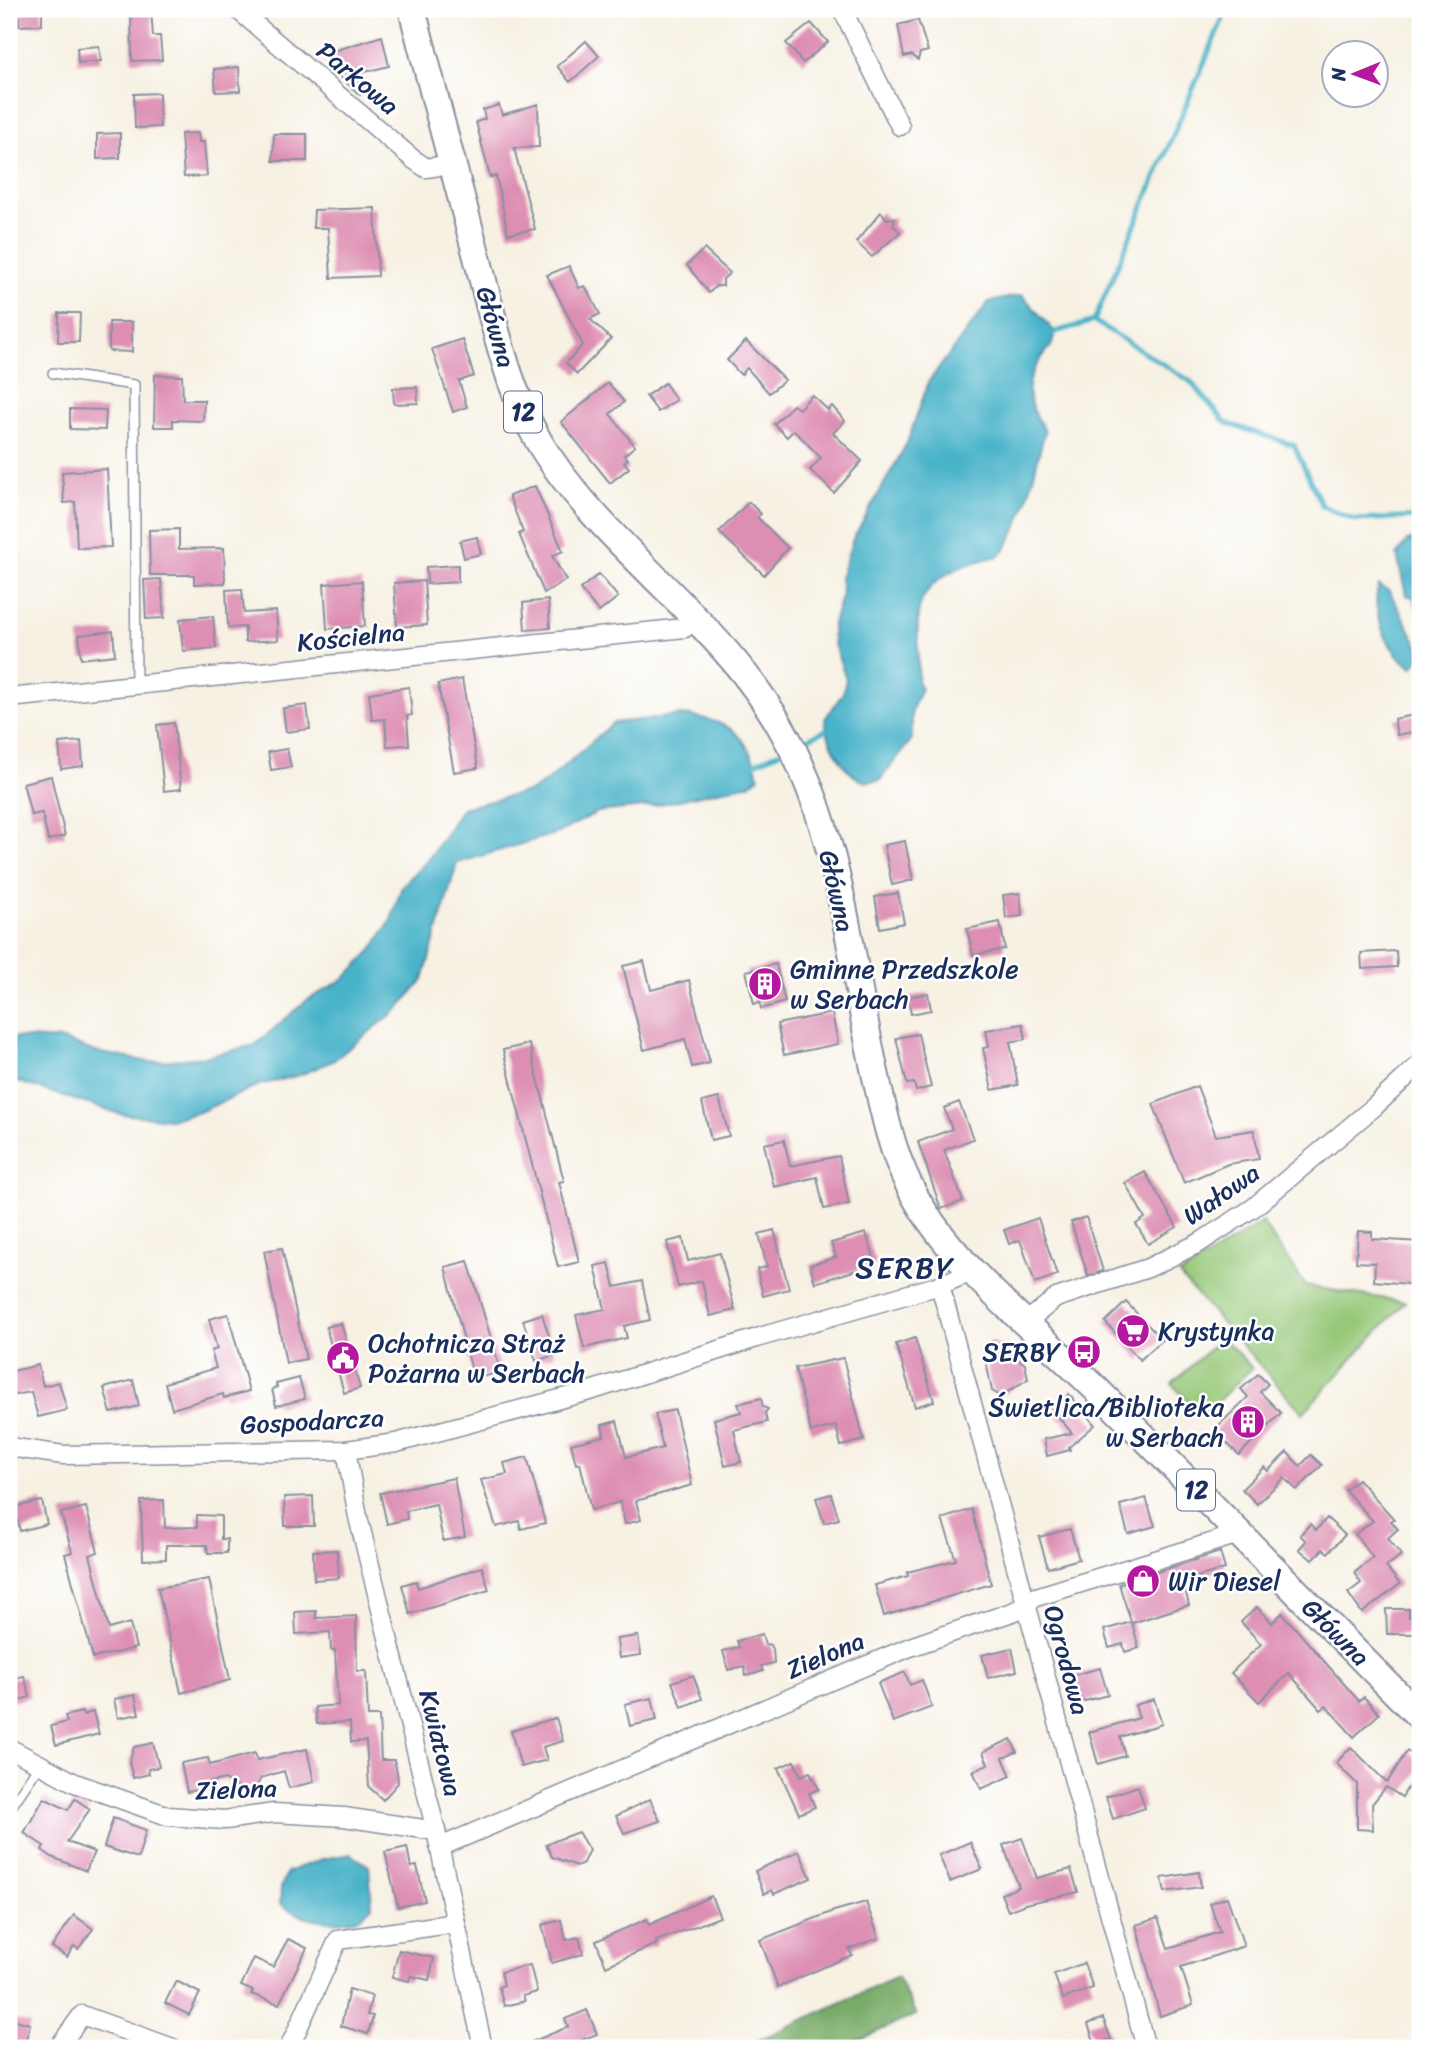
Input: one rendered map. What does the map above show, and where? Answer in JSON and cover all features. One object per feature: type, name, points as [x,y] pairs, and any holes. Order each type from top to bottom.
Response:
[{"type":"main road","name":"Główna","points":[[412,9],[508,369],[530,428],[572,488],[694,619],[759,694],[791,746],[825,839],[875,1073],[895,1152],[923,1213],[969,1266],[1420,1717]]},
{"type":"street","name":"Parkowa","points":[[237,9],[413,159],[426,168],[453,164]]},
{"type":"street","points":[[842,9],[900,127]]},
{"type":"street","name":"Kościelna","points":[[9,698],[685,628],[694,619]]},
{"type":"street","name":"Wałowa","points":[[1026,1322],[1056,1298],[1148,1268],[1210,1236],[1252,1208],[1374,1107],[1420,1064]]},
{"type":"street","name":"Gospodarcza","points":[[9,1447],[63,1454],[346,1450],[396,1443],[470,1425],[940,1285],[959,1277],[969,1266]]},
{"type":"street","name":"Ogrodowa","points":[[940,1285],[1146,2048]]},
{"type":"street","name":"Kwiatowa","points":[[346,1450],[358,1517],[438,1839],[483,2048]]},
{"type":"street","name":"Zielona","points":[[9,1748],[75,1783],[168,1816],[225,1819],[274,1813],[344,1817],[438,1839],[911,1647],[1015,1611],[1037,1597],[1239,1534]]},
{"type":"street","points":[[289,2048],[338,1940],[456,1923]]},
{"type":"street","points":[[58,2048],[82,2015],[173,2048]]},
{"type":"lane","points":[[53,373],[134,385],[136,685]]},
{"type":"lane","points":[[9,1810],[40,1764]]},
{"type":"green space","points":[[1262,1222],[1306,1286],[1405,1302],[1303,1413],[1179,1275]]},
{"type":"green space","points":[[1222,1337],[1252,1368],[1202,1416],[1172,1384]]},
{"type":"green space","points":[[897,1977],[916,2015],[840,2048],[741,2048]]},
{"type":"water","points":[[1022,295],[1055,332],[1052,344],[1030,379],[1031,405],[1045,431],[1023,512],[1000,556],[961,567],[936,582],[927,591],[918,617],[918,683],[921,688],[912,710],[912,739],[880,780],[865,782],[844,765],[826,728],[825,719],[843,693],[846,679],[833,641],[832,627],[842,593],[840,578],[853,539],[907,443],[929,381],[989,302]]},
{"type":"water","points":[[1420,537],[1420,616],[1413,597],[1406,595],[1397,555],[1407,541]]},
{"type":"water","points":[[1379,585],[1389,591],[1420,649],[1420,658],[1413,667],[1396,653],[1383,632],[1377,607]]},
{"type":"water","points":[[682,715],[711,720],[733,731],[748,749],[759,777],[749,784],[652,806],[598,812],[558,833],[457,863],[423,980],[397,1010],[333,1061],[300,1075],[259,1085],[197,1113],[170,1119],[120,1114],[9,1079],[9,1037],[63,1040],[96,1052],[150,1062],[204,1057],[255,1045],[307,1000],[344,979],[372,950],[391,920],[402,886],[428,860],[462,808],[531,791],[552,777],[613,723]]},
{"type":"water","points":[[351,1854],[369,1866],[372,1906],[362,1916],[340,1921],[318,1920],[297,1914],[280,1904],[281,1888],[287,1872],[322,1859]]},
{"type":"building","points":[[18,9],[42,9],[42,25],[19,26]]},
{"type":"building","points":[[131,9],[151,9],[153,36],[160,36],[162,60],[132,61]]},
{"type":"building","points":[[918,20],[928,51],[920,53],[918,60],[912,55],[904,57],[898,25]]},
{"type":"building","points":[[811,23],[828,42],[803,63],[786,43]]},
{"type":"building","points":[[382,36],[389,66],[357,74],[370,84],[360,95],[336,73],[330,52]]},
{"type":"building","points":[[586,41],[599,56],[570,82],[557,66]]},
{"type":"building","points":[[99,46],[101,61],[78,63],[77,48]]},
{"type":"building","points":[[239,67],[240,91],[216,92],[214,69]]},
{"type":"building","points":[[159,93],[160,127],[135,128],[134,94]]},
{"type":"building","points":[[538,104],[539,147],[514,148],[535,229],[508,234],[496,176],[490,177],[476,122],[485,119],[483,110],[499,105],[502,115]]},
{"type":"building","points":[[120,133],[120,158],[97,159],[97,134]]},
{"type":"building","points":[[198,133],[199,142],[204,142],[207,176],[184,177],[181,134]]},
{"type":"building","points":[[274,134],[307,134],[307,161],[273,161]]},
{"type":"building","points":[[375,208],[378,276],[331,278],[328,228],[313,228],[314,210]]},
{"type":"building","points":[[881,212],[887,219],[895,218],[893,225],[900,232],[872,257],[856,242]]},
{"type":"building","points":[[704,249],[730,273],[723,279],[723,286],[716,286],[709,293],[687,265]]},
{"type":"building","points":[[569,266],[579,288],[585,286],[600,314],[590,319],[611,339],[577,374],[566,363],[583,345],[547,275]]},
{"type":"building","points":[[59,313],[80,313],[79,342],[58,342]]},
{"type":"building","points":[[109,322],[132,322],[132,352],[109,351]]},
{"type":"building","points":[[462,339],[474,376],[459,381],[467,407],[453,412],[432,349]]},
{"type":"building","points":[[746,341],[785,380],[769,393],[747,368],[741,375],[727,360]]},
{"type":"building","points":[[155,375],[182,376],[183,400],[204,400],[203,421],[173,420],[173,427],[154,427]]},
{"type":"building","points":[[608,383],[624,402],[610,414],[635,446],[624,455],[628,459],[624,462],[629,468],[610,483],[561,422]]},
{"type":"building","points":[[665,383],[676,400],[658,412],[646,396]]},
{"type":"building","points":[[417,387],[418,403],[394,404],[393,388]]},
{"type":"building","points":[[812,395],[828,410],[832,406],[845,421],[833,433],[862,461],[834,493],[810,470],[821,458],[794,430],[787,437],[774,424],[793,405],[799,409]]},
{"type":"building","points":[[70,409],[106,410],[105,430],[70,429]]},
{"type":"building","points":[[107,469],[111,547],[77,548],[75,502],[64,503],[62,472]]},
{"type":"building","points":[[535,486],[563,551],[552,556],[566,580],[544,593],[519,534],[523,532],[509,496]]},
{"type":"building","points":[[749,502],[761,514],[757,517],[788,548],[764,575],[719,532]]},
{"type":"building","points":[[179,529],[179,549],[224,548],[225,583],[194,584],[194,575],[150,575],[149,530]]},
{"type":"building","points":[[477,537],[481,554],[464,558],[460,541]]},
{"type":"building","points":[[458,565],[458,582],[427,584],[426,567]]},
{"type":"building","points":[[599,574],[618,597],[599,612],[580,589]]},
{"type":"building","points":[[161,579],[164,618],[146,619],[144,580]]},
{"type":"building","points":[[362,581],[365,626],[327,629],[324,584]]},
{"type":"building","points":[[424,581],[427,625],[397,627],[394,583]]},
{"type":"building","points":[[242,589],[244,613],[276,611],[278,640],[245,642],[245,627],[228,628],[226,590]]},
{"type":"building","points":[[548,600],[550,628],[525,630],[523,603]]},
{"type":"building","points":[[213,616],[216,648],[183,651],[180,619]]},
{"type":"building","points":[[113,631],[115,655],[81,659],[79,635]]},
{"type":"building","points":[[462,679],[478,768],[454,772],[438,684]]},
{"type":"building","points":[[409,687],[412,715],[407,716],[409,745],[387,746],[385,719],[372,720],[369,693]]},
{"type":"building","points":[[307,705],[310,729],[286,732],[283,708]]},
{"type":"building","points":[[1414,715],[1417,731],[1397,735],[1394,719]]},
{"type":"building","points":[[174,723],[181,789],[164,791],[157,725]]},
{"type":"building","points":[[81,741],[83,766],[61,769],[59,743]]},
{"type":"building","points":[[287,749],[291,767],[271,770],[268,752]]},
{"type":"building","points":[[51,776],[65,836],[48,840],[42,813],[31,815],[23,783]]},
{"type":"building","points":[[905,841],[913,880],[892,885],[884,845]]},
{"type":"building","points":[[898,893],[904,923],[880,928],[875,897]]},
{"type":"building","points":[[1020,893],[1022,916],[1006,918],[1003,895]]},
{"type":"building","points":[[1000,922],[1005,949],[973,955],[967,929]]},
{"type":"building","points":[[1396,951],[1397,967],[1362,969],[1361,953]]},
{"type":"building","points":[[644,961],[651,990],[689,980],[710,1063],[692,1067],[685,1039],[644,1050],[623,966]]},
{"type":"building","name":"Gminne Przedszkole w Serbach","points":[[776,964],[785,1002],[761,1009],[760,1002],[754,1004],[746,971]]},
{"type":"building","points":[[928,993],[931,1010],[911,1014],[908,997]]},
{"type":"building","points":[[832,1013],[838,1044],[784,1055],[777,1024]]},
{"type":"building","points":[[1023,1024],[1026,1039],[1010,1042],[1018,1085],[992,1090],[983,1048],[989,1047],[986,1030]]},
{"type":"building","points":[[918,1034],[931,1087],[916,1091],[914,1083],[907,1084],[896,1038]]},
{"type":"building","points":[[529,1044],[564,1181],[559,1182],[579,1262],[558,1267],[503,1050]]},
{"type":"building","points":[[1197,1086],[1216,1136],[1254,1130],[1259,1159],[1228,1164],[1184,1183],[1153,1104]]},
{"type":"building","points":[[719,1098],[729,1136],[711,1140],[702,1102]]},
{"type":"building","points":[[959,1102],[973,1139],[944,1150],[963,1201],[941,1209],[918,1142],[952,1129],[944,1108]]},
{"type":"building","points":[[784,1140],[790,1166],[839,1156],[849,1204],[824,1209],[817,1177],[774,1187],[764,1144]]},
{"type":"building","points":[[1145,1172],[1177,1227],[1148,1244],[1136,1224],[1145,1218],[1125,1183]]},
{"type":"building","points":[[1086,1217],[1103,1271],[1088,1276],[1071,1222]]},
{"type":"building","points":[[1038,1218],[1057,1275],[1035,1283],[1020,1240],[1009,1244],[1004,1230]]},
{"type":"building","points":[[774,1230],[789,1289],[763,1296],[757,1269],[767,1267],[759,1234]]},
{"type":"building","points":[[1358,1231],[1372,1232],[1372,1239],[1420,1242],[1420,1285],[1374,1281],[1375,1263],[1356,1262]]},
{"type":"building","points":[[866,1233],[876,1264],[815,1283],[810,1265],[836,1257],[831,1243]]},
{"type":"building","points":[[683,1238],[688,1261],[720,1253],[735,1310],[710,1316],[702,1281],[678,1287],[667,1242]]},
{"type":"building","points":[[282,1248],[306,1359],[286,1363],[264,1251]]},
{"type":"building","points":[[468,1261],[501,1372],[474,1379],[445,1267]]},
{"type":"building","points":[[609,1263],[615,1287],[642,1281],[650,1320],[624,1326],[627,1338],[584,1348],[576,1315],[605,1309],[595,1266]]},
{"type":"building","name":"Krystynka","points":[[1126,1302],[1162,1340],[1140,1360],[1105,1322]]},
{"type":"building","points":[[228,1314],[249,1391],[224,1398],[223,1394],[172,1409],[165,1383],[216,1368],[211,1351],[217,1349],[209,1319]]},
{"type":"building","points":[[542,1314],[555,1355],[536,1361],[523,1320]]},
{"type":"building","name":"Ochotnicza Straż Pożarna w Serbach","points":[[341,1323],[360,1388],[344,1393],[326,1327]]},
{"type":"building","points":[[915,1338],[934,1401],[915,1407],[896,1344]]},
{"type":"building","points":[[993,1341],[1025,1364],[1028,1379],[1001,1396],[992,1391],[983,1346]]},
{"type":"building","points":[[843,1358],[864,1440],[841,1446],[836,1426],[811,1432],[795,1368]]},
{"type":"building","points":[[38,1365],[43,1386],[59,1382],[67,1410],[38,1417],[31,1392],[9,1396],[9,1372]]},
{"type":"building","name":"Świetlica/Biblioteka w Serbach","points":[[1258,1374],[1268,1384],[1260,1392],[1281,1413],[1239,1455],[1214,1430],[1248,1397],[1241,1389]]},
{"type":"building","points":[[299,1378],[305,1399],[276,1406],[272,1389],[277,1387],[276,1384]]},
{"type":"building","points":[[133,1380],[139,1406],[111,1413],[104,1388]]},
{"type":"building","points":[[1069,1394],[1095,1425],[1069,1447],[1070,1450],[1047,1456],[1044,1439],[1072,1433],[1052,1409]]},
{"type":"building","points":[[761,1398],[763,1407],[768,1409],[765,1413],[767,1422],[734,1430],[741,1462],[725,1466],[714,1419],[741,1412],[738,1404]]},
{"type":"building","points":[[675,1410],[692,1485],[636,1501],[641,1520],[625,1524],[620,1502],[591,1510],[580,1463],[576,1464],[571,1444],[604,1436],[602,1425],[617,1421],[626,1457],[663,1448],[655,1414]]},
{"type":"building","points":[[1287,1452],[1300,1466],[1311,1455],[1322,1465],[1297,1490],[1284,1478],[1257,1504],[1242,1489],[1264,1467],[1268,1471]]},
{"type":"building","points":[[527,1457],[545,1523],[521,1529],[519,1521],[496,1527],[481,1480],[507,1474],[504,1463]]},
{"type":"building","points":[[454,1478],[465,1537],[443,1541],[436,1504],[406,1511],[407,1519],[387,1524],[380,1493]]},
{"type":"building","points":[[1358,1479],[1394,1519],[1391,1521],[1398,1529],[1388,1538],[1401,1555],[1386,1567],[1400,1584],[1362,1613],[1348,1593],[1361,1583],[1354,1573],[1373,1558],[1355,1534],[1373,1521],[1345,1490]]},
{"type":"building","points":[[831,1494],[839,1519],[824,1523],[816,1498]]},
{"type":"building","points":[[313,1496],[314,1526],[285,1526],[284,1497]]},
{"type":"building","points":[[1146,1498],[1155,1526],[1128,1534],[1120,1505]]},
{"type":"building","points":[[164,1500],[165,1528],[197,1527],[197,1515],[221,1516],[221,1539],[227,1539],[227,1553],[208,1553],[207,1545],[166,1545],[166,1559],[143,1560],[141,1501]]},
{"type":"building","points":[[42,1501],[47,1524],[20,1531],[15,1507]]},
{"type":"building","points":[[86,1507],[98,1552],[90,1555],[109,1629],[130,1623],[136,1648],[93,1658],[65,1554],[72,1552],[61,1513]]},
{"type":"building","points":[[972,1509],[991,1584],[884,1616],[875,1585],[908,1576],[907,1572],[956,1560],[942,1519]]},
{"type":"building","points":[[1327,1518],[1345,1535],[1328,1553],[1323,1549],[1312,1560],[1299,1549],[1306,1541],[1300,1535],[1310,1524],[1316,1530]]},
{"type":"building","points":[[1070,1529],[1079,1559],[1048,1568],[1039,1537]]},
{"type":"building","points":[[337,1550],[339,1578],[314,1580],[313,1551]]},
{"type":"building","points":[[1220,1552],[1225,1569],[1183,1581],[1189,1605],[1132,1623],[1139,1648],[1125,1652],[1123,1644],[1109,1648],[1104,1630],[1131,1622],[1119,1584]]},
{"type":"building","points":[[482,1567],[489,1590],[410,1614],[402,1585],[416,1581],[418,1588]]},
{"type":"building","points":[[209,1579],[230,1680],[181,1693],[158,1588]]},
{"type":"building","points":[[1257,1607],[1272,1623],[1282,1613],[1359,1701],[1364,1697],[1379,1714],[1354,1737],[1326,1706],[1321,1710],[1289,1673],[1259,1702],[1231,1673],[1261,1644],[1241,1622]]},
{"type":"building","points":[[1386,1609],[1409,1609],[1409,1617],[1420,1617],[1420,1634],[1387,1634]]},
{"type":"building","points":[[316,1611],[316,1618],[356,1616],[357,1671],[366,1671],[368,1716],[379,1716],[381,1760],[394,1760],[397,1772],[398,1783],[383,1800],[369,1787],[366,1741],[351,1742],[350,1722],[317,1724],[315,1707],[338,1705],[335,1650],[331,1650],[330,1632],[296,1634],[295,1612]]},
{"type":"building","points":[[762,1634],[765,1645],[769,1644],[773,1649],[774,1663],[761,1666],[763,1671],[746,1676],[744,1666],[728,1670],[723,1651],[739,1647],[737,1641]]},
{"type":"building","points":[[638,1636],[641,1655],[619,1658],[617,1639]]},
{"type":"building","points":[[1012,1648],[1017,1671],[988,1678],[982,1655]]},
{"type":"building","points":[[1100,1668],[1108,1695],[1077,1703],[1070,1676]]},
{"type":"building","points":[[905,1672],[910,1685],[922,1680],[932,1707],[893,1722],[878,1683]]},
{"type":"building","points":[[693,1675],[702,1699],[682,1707],[672,1682]]},
{"type":"building","points":[[24,1676],[30,1697],[9,1703],[9,1679]]},
{"type":"building","points":[[135,1695],[139,1714],[118,1718],[114,1699]]},
{"type":"building","points":[[652,1698],[657,1720],[630,1726],[625,1704]]},
{"type":"building","points":[[1154,1699],[1162,1724],[1120,1737],[1125,1756],[1098,1764],[1089,1732],[1139,1718],[1135,1705]]},
{"type":"building","points":[[82,1712],[83,1715],[93,1712],[99,1734],[56,1745],[51,1726],[67,1722],[65,1716]]},
{"type":"building","points":[[556,1718],[563,1741],[543,1747],[547,1760],[521,1767],[511,1731]]},
{"type":"building","points":[[1011,1739],[1017,1752],[1003,1758],[1011,1776],[981,1789],[973,1771],[988,1764],[983,1752]]},
{"type":"building","points":[[153,1743],[159,1767],[148,1769],[149,1774],[133,1778],[129,1762],[134,1747]]},
{"type":"building","points":[[1351,1747],[1387,1783],[1407,1751],[1420,1760],[1420,1767],[1402,1797],[1386,1787],[1372,1804],[1373,1830],[1357,1829],[1357,1784],[1336,1763]]},
{"type":"building","points":[[307,1749],[314,1782],[289,1788],[284,1771],[261,1778],[252,1795],[225,1779],[202,1784],[203,1789],[187,1792],[181,1763],[208,1758],[210,1765],[255,1753],[257,1760]]},
{"type":"building","points":[[794,1761],[801,1776],[810,1772],[819,1789],[809,1793],[815,1807],[799,1814],[778,1768]]},
{"type":"building","points":[[1138,1786],[1145,1808],[1113,1819],[1106,1797]]},
{"type":"building","points":[[44,1798],[68,1810],[75,1799],[90,1809],[67,1842],[94,1852],[86,1871],[52,1857],[42,1850],[44,1846],[24,1833]]},
{"type":"building","points":[[650,1799],[660,1821],[624,1833],[616,1816]]},
{"type":"building","points":[[113,1818],[146,1830],[138,1858],[104,1847]]},
{"type":"building","points":[[578,1832],[589,1850],[583,1863],[577,1866],[552,1857],[546,1844]]},
{"type":"building","points":[[1022,1838],[1037,1878],[1071,1869],[1078,1892],[1025,1904],[1008,1911],[1001,1894],[1019,1887],[1003,1845]]},
{"type":"building","points":[[970,1842],[982,1869],[950,1882],[939,1855]]},
{"type":"building","points":[[407,1847],[411,1867],[417,1866],[425,1901],[398,1907],[385,1852]]},
{"type":"building","points":[[799,1851],[811,1878],[774,1894],[772,1890],[764,1894],[755,1871]]},
{"type":"building","points":[[1199,1872],[1201,1887],[1165,1892],[1162,1878]]},
{"type":"building","points":[[711,1896],[720,1917],[656,1941],[657,1944],[606,1966],[596,1941],[647,1919],[649,1925]]},
{"type":"building","points":[[1227,1897],[1244,1946],[1181,1967],[1193,2005],[1160,2016],[1136,1925],[1158,1918],[1168,1948],[1220,1932],[1210,1903]]},
{"type":"building","points":[[866,1902],[879,1938],[849,1949],[852,1955],[778,1987],[760,1940],[834,1911]]},
{"type":"building","points":[[74,1915],[93,1929],[78,1949],[74,1946],[67,1957],[52,1947]]},
{"type":"building","points":[[561,1920],[566,1940],[579,1937],[583,1954],[552,1963],[542,1925]]},
{"type":"building","points":[[288,1939],[307,1948],[279,2004],[251,1994],[253,1991],[241,1986],[254,1958],[273,1967]]},
{"type":"building","points":[[399,1950],[434,1958],[429,1980],[411,1976],[409,1981],[392,1977]]},
{"type":"building","points":[[1084,1963],[1093,1988],[1063,1999],[1054,1974]]},
{"type":"building","points":[[530,1965],[537,1992],[523,1996],[525,2001],[504,2006],[499,1987],[504,1985],[501,1972]]},
{"type":"building","points":[[176,1981],[200,1993],[189,2015],[165,2003]]},
{"type":"building","points":[[349,1989],[372,1996],[367,2015],[373,2016],[368,2034],[341,2026]]},
{"type":"building","points":[[587,2010],[597,2034],[562,2048],[517,2048],[568,2027],[565,2019]]},
{"type":"building","points":[[9,2018],[30,2024],[24,2048],[9,2044]]},
{"type":"building","points":[[1103,2018],[1111,2039],[1095,2045],[1088,2024]]},
{"type":"waterway","points":[[1094,321],[1227,9]]},
{"type":"waterway","points":[[1055,332],[1094,321],[1190,381],[1226,423],[1294,445],[1322,506],[1355,520],[1420,517]]},
{"type":"waterway","points":[[796,744],[826,730]]},
{"type":"waterway","points":[[755,763],[784,750]]},
{"type":"place","name":"Gminne Przedszkole w Serbach","points":[[765,984]]},
{"type":"place","name":"Krystynka","points":[[1133,1331]]},
{"type":"place","name":"SERBY","points":[[1084,1352]]},
{"type":"place","name":"Ochotnicza Straż Pożarna w Serbach","points":[[343,1358]]},
{"type":"place","name":"Świetlica/Biblioteka w Serbach","points":[[1248,1422]]},
{"type":"place","name":"Wir Diesel","points":[[1143,1581]]},
{"type":"district","name":"SERBY","points":[[905,1268]]}]
